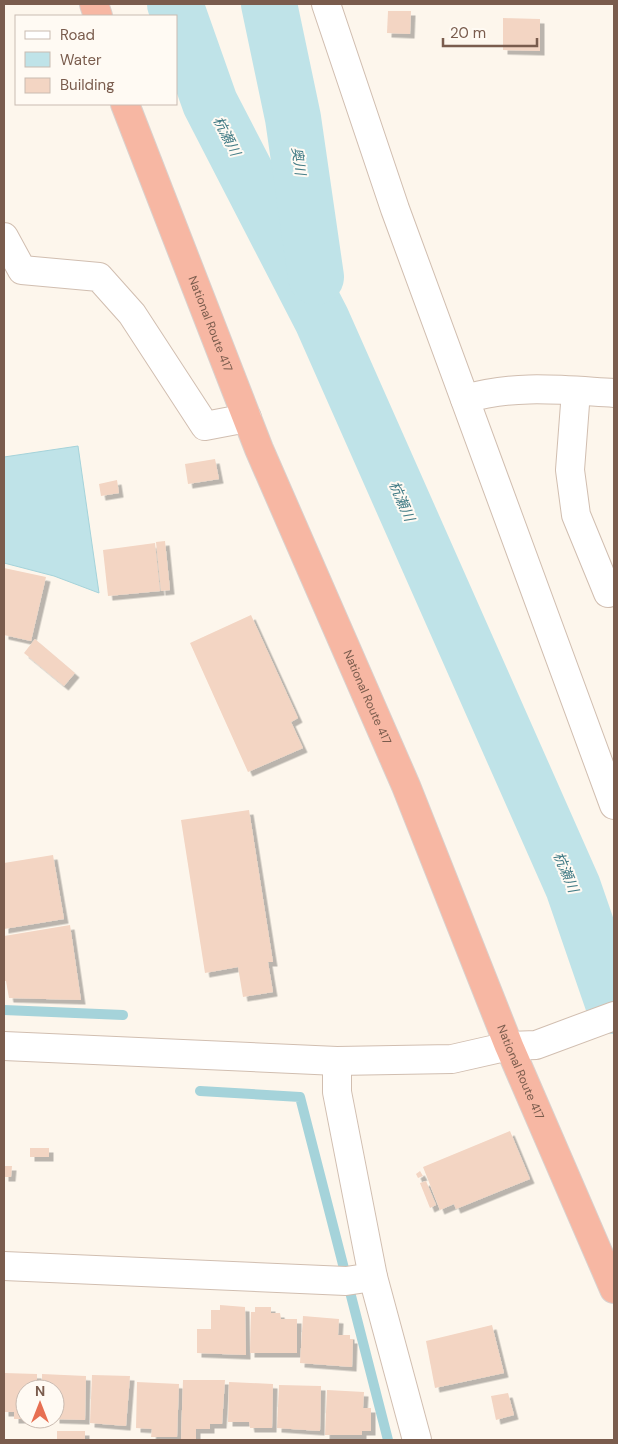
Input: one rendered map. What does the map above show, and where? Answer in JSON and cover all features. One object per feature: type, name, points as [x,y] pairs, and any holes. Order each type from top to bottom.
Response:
[{"type":"highway","name":"National Route 417","points":[[125,105],[247,418],[406,786],[509,1046],[614,1289]]},
{"type":"street","points":[[326,4],[395,209],[614,804]]},
{"type":"street","points":[[4,237],[22,270],[99,277],[132,314],[204,426],[247,418]]},
{"type":"street","points":[[465,398],[492,391],[520,388],[614,393]]},
{"type":"street","points":[[576,391],[570,470],[576,515],[608,593]]},
{"type":"street","points":[[4,1046],[337,1061],[452,1059],[509,1046],[536,1045],[614,1016]]},
{"type":"street","points":[[337,1061],[337,1092],[359,1279],[416,1440]]},
{"type":"street","points":[[4,1266],[359,1279]]},
{"type":"water","points":[[78,446],[99,593],[54,576],[4,563],[4,457]]},
{"type":"building","points":[[388,11],[411,11],[410,34],[387,33]]},
{"type":"building","points":[[503,18],[540,19],[540,51],[503,50]]},
{"type":"building","points":[[215,459],[219,479],[188,484],[185,464]]},
{"type":"building","points":[[117,480],[119,493],[101,496],[99,484]]},
{"type":"building","points":[[165,541],[170,590],[161,591],[156,542]]},
{"type":"building","points":[[155,543],[160,591],[108,596],[103,550]]},
{"type":"building","points":[[4,568],[46,577],[31,641],[4,635]]},
{"type":"building","points":[[251,615],[298,718],[291,722],[303,748],[248,772],[190,643]]},
{"type":"building","points":[[35,639],[75,673],[64,686],[24,653]]},
{"type":"building","points":[[249,810],[273,962],[268,962],[273,992],[243,997],[238,967],[205,973],[181,820]]},
{"type":"building","points":[[53,855],[64,919],[4,929],[4,863]]},
{"type":"building","points":[[70,925],[81,1000],[9,998],[6,981],[4,981],[4,936]]},
{"type":"building","points":[[510,1131],[530,1179],[456,1209],[454,1204],[440,1210],[423,1167]]},
{"type":"building","points":[[30,1148],[49,1148],[49,1157],[30,1157]]},
{"type":"building","points":[[4,1166],[12,1166],[11,1177],[4,1177]]},
{"type":"building","points":[[420,1171],[423,1176],[418,1178],[416,1174]]},
{"type":"building","points":[[426,1181],[436,1205],[430,1208],[420,1183]]},
{"type":"building","points":[[220,1305],[245,1307],[246,1355],[197,1353],[197,1329],[211,1329],[211,1310],[220,1310]]},
{"type":"building","points":[[255,1307],[271,1307],[271,1313],[280,1313],[281,1319],[297,1319],[297,1353],[250,1353],[251,1312],[255,1312]]},
{"type":"building","points":[[303,1316],[339,1319],[338,1335],[350,1335],[350,1339],[353,1339],[352,1367],[300,1363]]},
{"type":"building","points":[[492,1325],[504,1373],[435,1388],[426,1341]]},
{"type":"building","points":[[4,1373],[37,1374],[37,1379],[15,1379],[15,1419],[14,1412],[4,1412]]},
{"type":"building","points":[[42,1374],[86,1376],[85,1420],[65,1419],[65,1379],[42,1379]]},
{"type":"building","points":[[92,1375],[130,1376],[126,1426],[90,1423]]},
{"type":"building","points":[[183,1380],[225,1380],[222,1424],[210,1424],[210,1429],[196,1429],[196,1439],[181,1439]]},
{"type":"building","points":[[137,1382],[179,1384],[177,1437],[151,1437],[152,1429],[136,1428]]},
{"type":"building","points":[[229,1382],[273,1384],[272,1428],[250,1428],[249,1422],[228,1422]]},
{"type":"building","points":[[279,1385],[321,1386],[320,1431],[277,1428]]},
{"type":"building","points":[[327,1390],[364,1392],[363,1408],[371,1408],[371,1431],[362,1431],[362,1435],[325,1435]]},
{"type":"building","points":[[508,1393],[514,1415],[496,1420],[491,1396]]},
{"type":"building","points":[[57,1431],[85,1431],[85,1440],[57,1440]]},
{"type":"waterway","name":"杭瀬川","points":[[175,4],[210,103],[322,320],[573,887],[614,1006]]},
{"type":"waterway","name":"奥川","points":[[269,4],[293,118],[316,277]]},
{"type":"waterway","points":[[4,1010],[123,1015]]},
{"type":"waterway","points":[[200,1091],[300,1097],[388,1440]]}]
